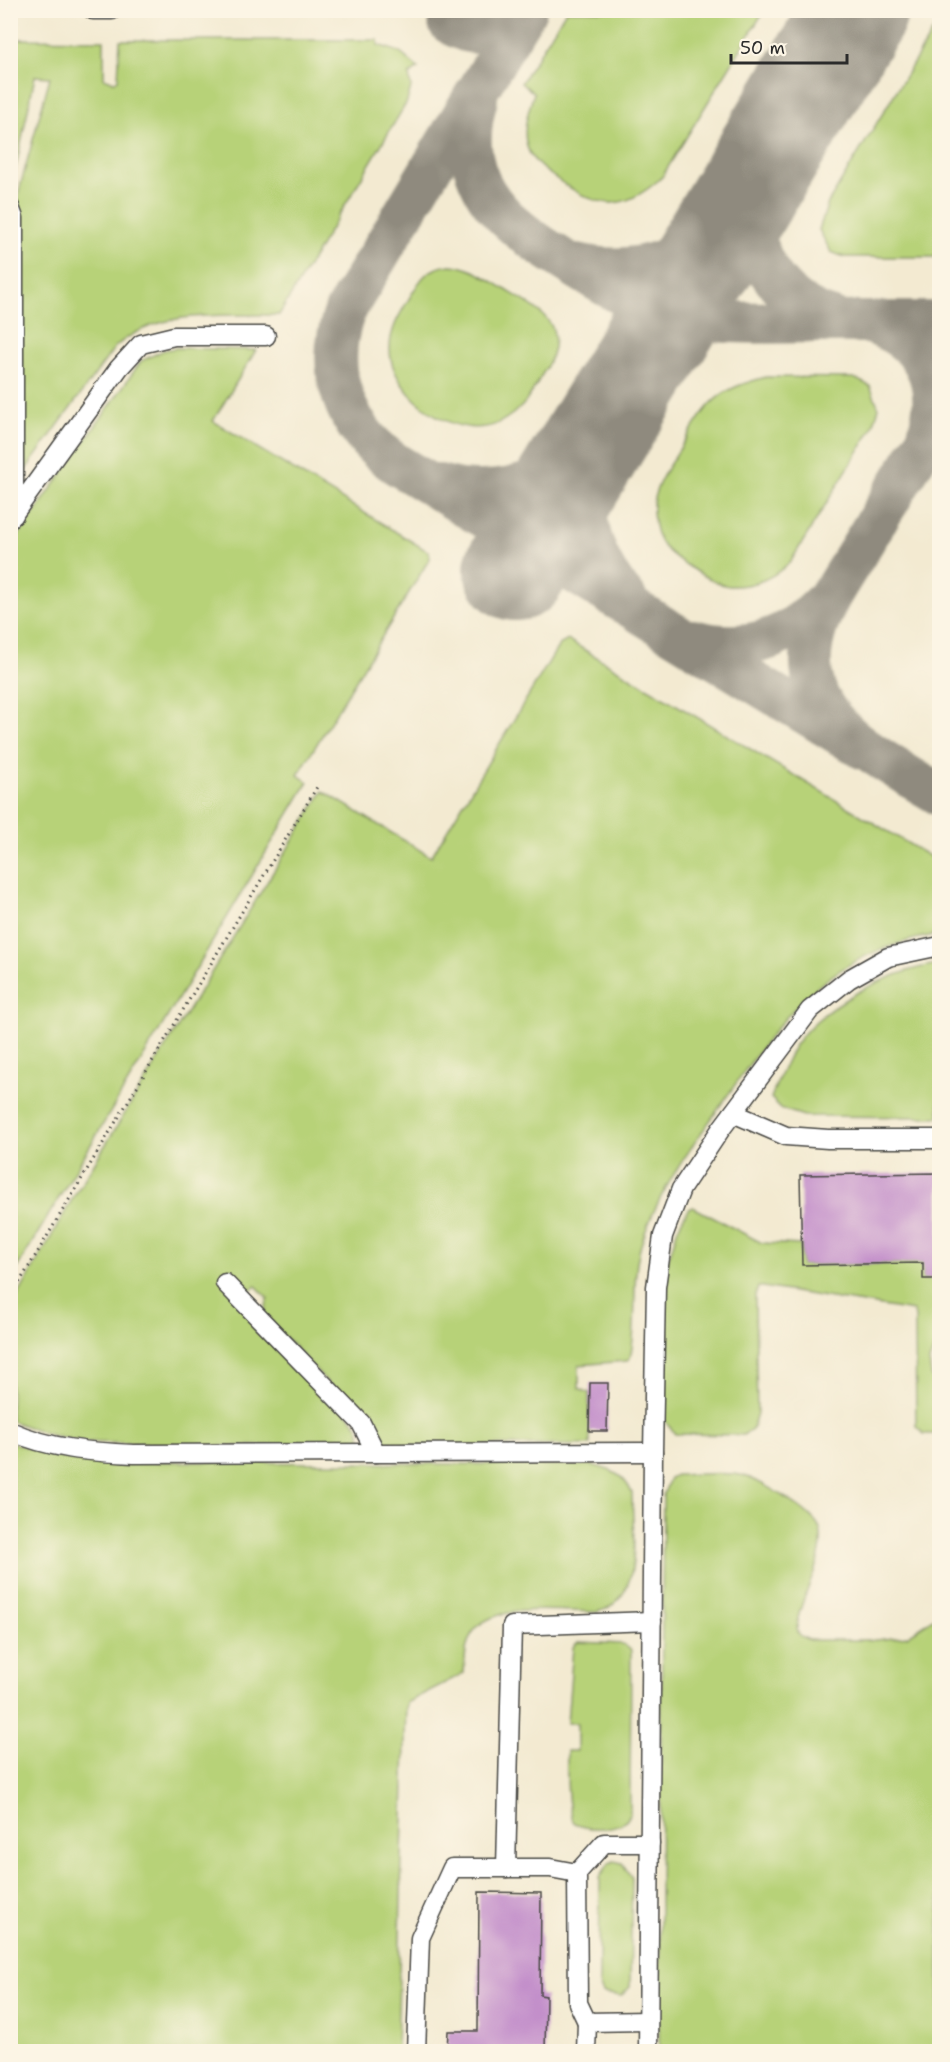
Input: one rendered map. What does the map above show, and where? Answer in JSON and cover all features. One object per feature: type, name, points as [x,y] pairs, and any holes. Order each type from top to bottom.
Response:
[{"type":"street","points":[[93,10],[112,11]]},
{"type":"street","points":[[10,207],[14,218],[12,517]]},
{"type":"street","points":[[12,517],[119,368],[141,344],[174,336],[266,336]]},
{"type":"street","points":[[648,2052],[653,1452],[657,1287],[663,1236],[681,1189],[733,1113],[810,1010],[849,979],[888,957],[939,946]]},
{"type":"street","points":[[733,1113],[786,1136],[828,1139],[939,1139]]},
{"type":"street","points":[[225,1283],[362,1423],[376,1453]]},
{"type":"street","points":[[10,1431],[39,1444],[83,1451],[134,1454],[653,1452]]},
{"type":"street","points":[[506,1868],[512,1626],[652,1621]]},
{"type":"street","points":[[586,2052],[587,2022],[578,2003],[577,1873],[604,1843],[650,1843]]},
{"type":"street","points":[[416,2052],[420,1938],[452,1868],[550,1868],[577,1873]]},
{"type":"street","points":[[587,2022],[648,2021]]},
{"type":"path","points":[[10,1298],[317,787]]},
{"type":"green space","points":[[566,11],[764,11],[662,177],[634,197],[621,202],[596,201],[569,187],[540,166],[528,148],[525,136],[526,123],[534,93],[521,83]]},
{"type":"green space","points":[[939,21],[939,257],[844,257],[831,252],[819,230],[828,203]]},
{"type":"green space","points":[[11,39],[104,40],[104,78],[114,82],[118,80],[120,40],[378,40],[378,45],[399,52],[418,68],[409,75],[411,87],[407,102],[279,315],[193,317],[172,320],[133,334],[115,347],[19,479],[16,225],[19,191],[50,77],[35,76],[11,180]]},
{"type":"green space","points":[[442,266],[464,267],[477,273],[530,304],[548,321],[554,331],[555,343],[551,357],[527,399],[509,417],[490,426],[469,427],[437,416],[409,393],[392,363],[390,341],[403,309],[425,275]]},
{"type":"green space","points":[[177,348],[256,350],[213,421],[429,552],[430,558],[298,775],[308,782],[11,1278],[11,546],[141,361],[164,350]]},
{"type":"green space","points":[[766,377],[854,378],[870,386],[879,408],[872,429],[791,561],[778,572],[756,583],[739,586],[723,585],[695,571],[664,547],[654,524],[654,498],[667,469],[708,406],[725,392]]},
{"type":"green space","points":[[568,640],[939,862],[939,934],[898,944],[862,958],[832,976],[806,997],[760,1050],[672,1177],[654,1210],[641,1245],[636,1273],[634,1330],[630,1358],[626,1361],[579,1365],[579,1388],[589,1393],[590,1445],[390,1446],[384,1443],[264,1314],[268,1298],[256,1286],[246,1293],[359,1427],[362,1444],[233,1446],[82,1442],[51,1435],[11,1421],[10,1310],[74,1196],[323,791],[431,857],[559,645]]},
{"type":"green space","points":[[939,964],[939,1117],[804,1116],[782,1109],[771,1098],[798,1042],[831,1009],[874,984],[919,968]]},
{"type":"green space","points":[[693,1207],[762,1243],[801,1245],[802,1265],[923,1263],[923,1279],[939,1279],[939,1335],[929,1361],[931,1375],[939,1391],[939,1434],[924,1434],[916,1426],[915,1316],[913,1311],[758,1287],[755,1296],[757,1414],[752,1430],[743,1435],[675,1434],[664,1420],[666,1267],[678,1228],[688,1209]]},
{"type":"green space","points":[[11,1442],[53,1456],[91,1461],[592,1465],[616,1474],[629,1487],[632,1493],[633,1562],[624,1593],[613,1604],[598,1612],[531,1610],[497,1616],[483,1622],[468,1641],[464,1673],[406,1703],[397,2051],[11,2052]]},
{"type":"green space","points":[[718,1473],[741,1475],[785,1498],[816,1522],[820,1529],[819,1556],[797,1623],[798,1632],[803,1637],[809,1640],[877,1640],[907,1636],[939,1615],[939,2051],[659,2051],[663,1496],[670,1478],[676,1475]]},
{"type":"green space","points":[[578,1642],[623,1644],[631,1650],[630,1814],[627,1820],[612,1827],[593,1828],[577,1825],[573,1821],[569,1806],[567,1751],[577,1751],[577,1723],[567,1723],[573,1647]]},
{"type":"green space","points":[[614,1861],[622,1863],[632,1878],[630,1987],[621,1996],[603,1993],[599,1984],[600,1877],[609,1863]]},
{"type":"building","points":[[939,1173],[939,1279],[923,1279],[923,1263],[802,1265],[800,1175]]},
{"type":"building","points":[[590,1383],[608,1383],[607,1431],[589,1431]]},
{"type":"building","points":[[479,1892],[541,1893],[540,1995],[546,1996],[545,2052],[447,2052],[448,2031],[478,2031]]},
{"type":"taxiway","points":[[449,23],[469,32],[489,32],[508,25],[525,10]]},
{"type":"taxiway","points":[[526,10],[345,311],[336,355],[343,397],[351,416],[363,434],[396,464],[862,748]]},
{"type":"taxiway","points":[[477,99],[471,131],[472,158],[480,182],[493,203],[530,238],[604,285],[644,305],[689,318],[710,321],[866,322]]},
{"type":"taxiway","points":[[577,264],[614,269],[650,264],[667,259],[700,241],[733,208],[780,135],[759,179],[755,195],[753,216],[755,236],[761,255],[782,288],[796,301],[833,319]]},
{"type":"taxiway","points":[[927,438],[932,417],[933,398],[931,381],[925,365],[916,351],[903,339],[866,322],[940,322]]},
{"type":"taxiway","points":[[440,485],[474,491],[492,491],[543,478],[573,460],[594,438],[611,413],[589,474],[586,508],[592,541],[598,557],[615,586],[626,598]]},
{"type":"taxiway","points":[[834,590],[940,418]]},
{"type":"taxiway","points":[[693,640],[735,645],[772,638],[789,630],[804,619],[834,590],[816,629],[811,663],[816,691],[830,716],[852,738],[878,757],[940,795]]},
{"type":"runway","points":[[516,569],[856,10]]}]
